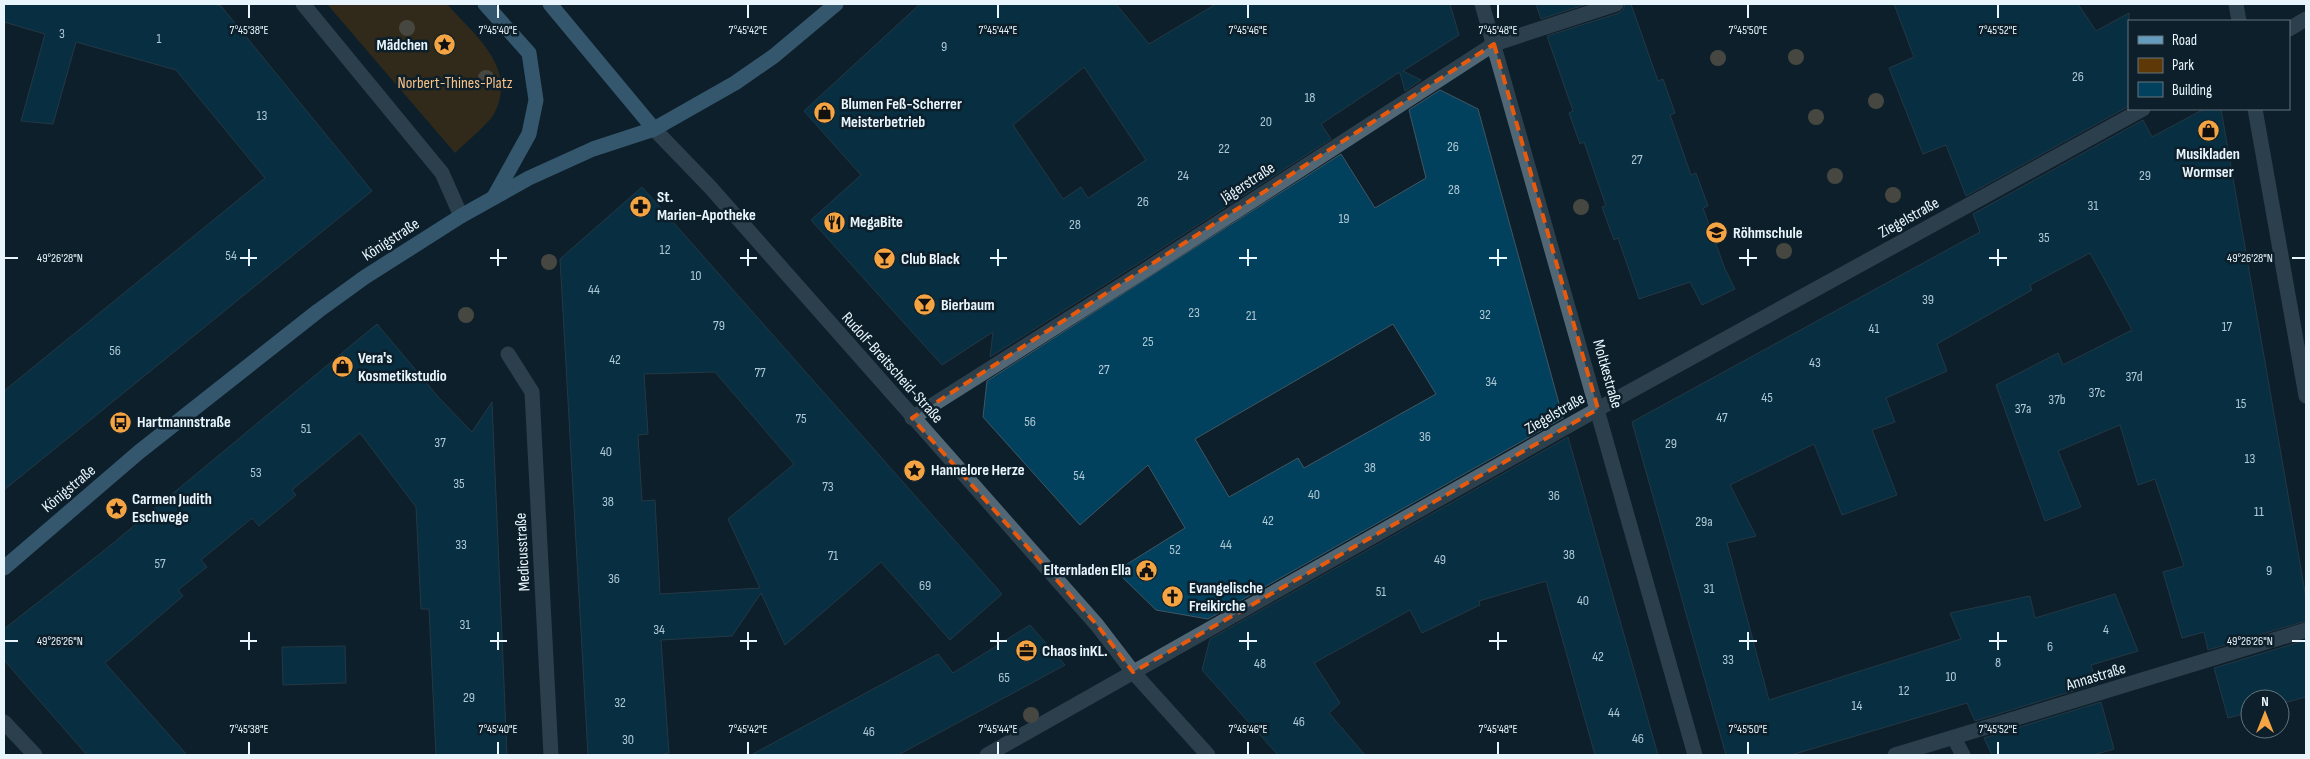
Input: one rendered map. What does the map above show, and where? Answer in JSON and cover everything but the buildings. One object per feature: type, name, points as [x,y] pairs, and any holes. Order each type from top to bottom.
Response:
[{"type":"main road","points":[[485,4],[528,53],[536,100],[529,134],[494,197]]},
{"type":"main road","name":"Rudolf-Breitscheid-Straße","points":[[550,4],[654,129]]},
{"type":"main road","name":"Königstraße","points":[[4,568],[139,452],[318,311],[405,250],[494,197],[593,149],[654,129],[735,83],[774,56],[836,4]]},
{"type":"street","points":[[303,4],[442,173],[461,216]]},
{"type":"street","name":"Moltkestraße","points":[[1482,4],[1695,755]]},
{"type":"street","name":"Jägerstraße","points":[[912,418],[1147,269],[1494,44],[1616,4]]},
{"type":"street","points":[[2236,4],[2239,20]]},
{"type":"street","points":[[2290,27],[2306,19]]},
{"type":"street","name":"Ziegelstraße","points":[[988,755],[1598,409],[2141,110]]},
{"type":"street","points":[[2255,110],[2306,396]]},
{"type":"street","name":"Rudolf-Breitscheid-Straße","points":[[654,129],[710,187],[912,418],[1097,625],[1133,672],[1208,755]]},
{"type":"street","name":"Medicusstraße","points":[[508,354],[532,392],[551,755]]},
{"type":"street","name":"Annastraße","points":[[1895,755],[2306,630]]},
{"type":"street","points":[[4,722],[35,755]]},
{"type":"street","points":[[1954,738],[1963,755]]},
{"type":"highlighted area","points":[[1494,44],[1598,409],[1133,672],[1097,625],[912,418]]},
{"type":"green space","name":"Norbert-Thines-Platz","points":[[327,4],[447,4],[480,40],[497,66],[501,80],[500,95],[493,116],[455,153]]},
{"type":"place","name":"Mädchen","points":[[444,45]]},
{"type":"place","name":"Blumen Feß-Scherrer Meisterbetrieb","points":[[825,113]]},
{"type":"place","name":"Musikladen Wormser","points":[[2208,130]]},
{"type":"place","name":"St. Marien-Apotheke","points":[[641,206]]},
{"type":"place","name":"MegaBite","points":[[834,222]]},
{"type":"place","name":"Röhmschule","points":[[1717,233]]},
{"type":"place","name":"Club Black","points":[[885,259]]},
{"type":"place","name":"Bierbaum","points":[[925,305]]},
{"type":"place","name":"Vera's Kosmetikstudio","points":[[342,367]]},
{"type":"place","name":"Hartmannstraße","points":[[121,422]]},
{"type":"place","name":"Hannelore Herze","points":[[915,470]]},
{"type":"place","name":"Carmen Judith Eschwege","points":[[116,508]]},
{"type":"place","name":"Elternladen Ella","points":[[1147,570]]},
{"type":"place","name":"Evangelische Freikirche","points":[[1173,597]]},
{"type":"place","name":"Chaos inKL.","points":[[1026,651]]}]
